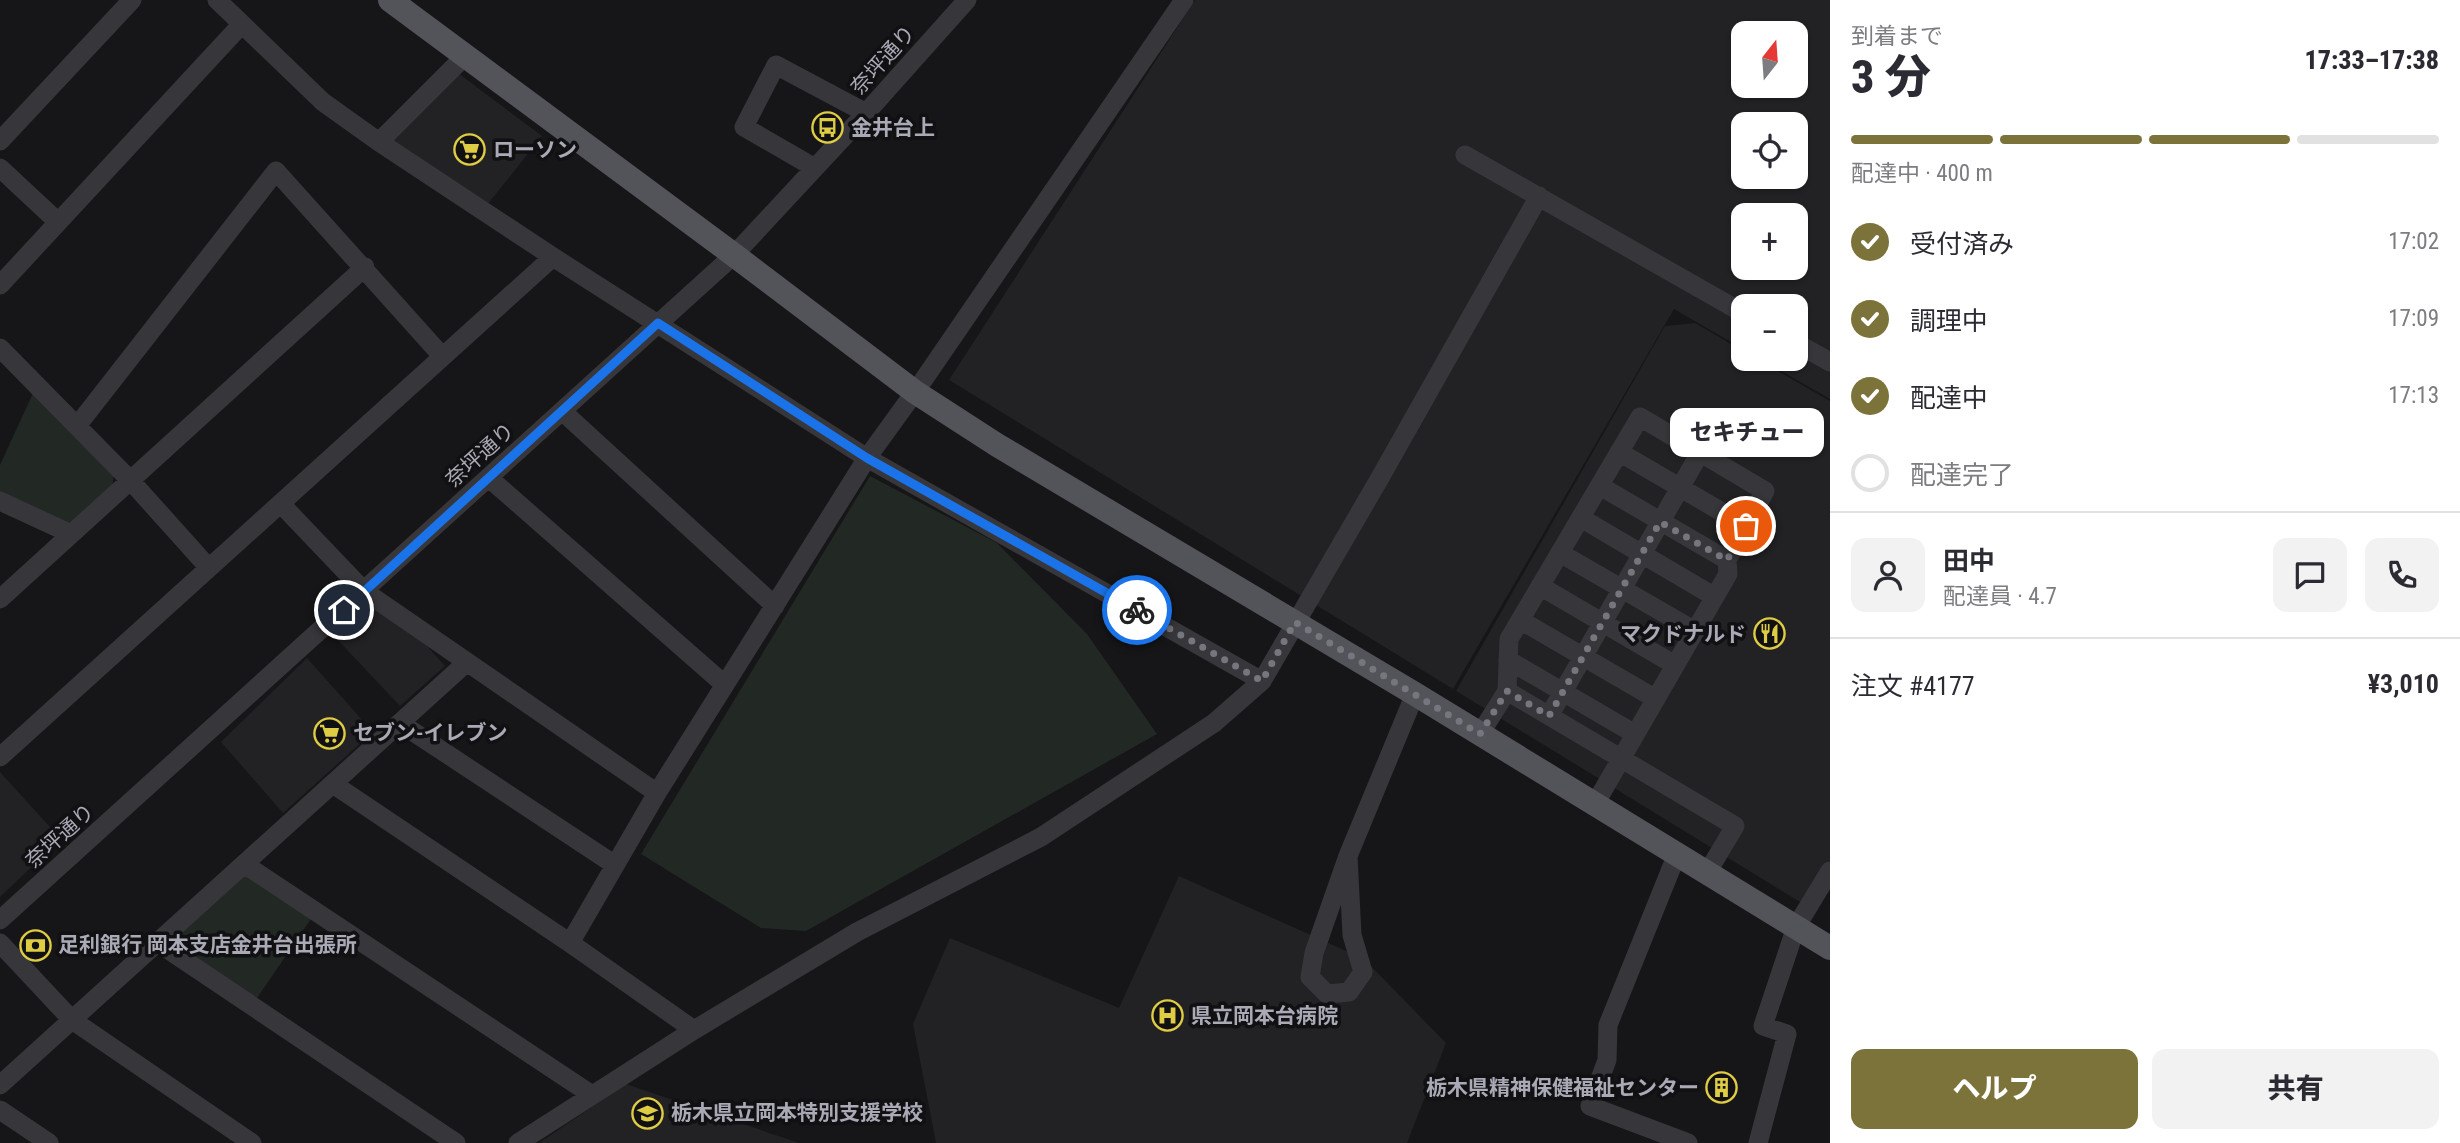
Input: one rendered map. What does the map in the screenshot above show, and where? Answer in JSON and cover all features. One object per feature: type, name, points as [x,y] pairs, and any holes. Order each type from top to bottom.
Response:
[{"type":"main road","points":[[390,0],[915,392],[997,445],[1415,694],[1830,948]]},
{"type":"street","points":[[0,141],[132,0]]},
{"type":"street","points":[[217,0],[323,102],[553,257],[867,458],[1262,681]]},
{"type":"street","name":"奈坪通り","points":[[0,920],[734,255],[967,0]]},
{"type":"street","points":[[570,943],[657,793],[867,458],[1184,0]]},
{"type":"street","points":[[0,285],[241,25]]},
{"type":"street","points":[[379,142],[465,56]]},
{"type":"street","points":[[815,169],[744,127],[776,65],[866,113]]},
{"type":"street","points":[[1465,155],[1731,306]]},
{"type":"street","points":[[0,168],[58,222]]},
{"type":"street","points":[[77,426],[276,171],[365,267],[442,356]]},
{"type":"street","points":[[518,1143],[694,1030],[857,932],[1041,837],[1214,723],[1262,681],[1539,196]]},
{"type":"street","points":[[0,757],[553,257]]},
{"type":"street","points":[[0,599],[365,267]]},
{"type":"street","points":[[0,348],[130,480],[209,568]]},
{"type":"street","points":[[1808,349],[1830,362]]},
{"type":"street","points":[[562,411],[775,606]]},
{"type":"street","points":[[1480,734],[1507,691],[1509,639],[1640,417],[1765,491],[1727,560],[1728,574],[1595,804]]},
{"type":"street","points":[[1619,452],[1746,526]]},
{"type":"street","points":[[1549,716],[1700,453]]},
{"type":"street","points":[[489,478],[725,685]]},
{"type":"street","points":[[1600,486],[1727,560]]},
{"type":"street","points":[[0,501],[71,534]]},
{"type":"street","points":[[281,504],[364,591],[657,793]]},
{"type":"street","points":[[1581,517],[1714,597]]},
{"type":"street","points":[[1560,553],[1695,631]]},
{"type":"street","points":[[1540,586],[1675,665]]},
{"type":"street","points":[[1520,620],[1656,699]]},
{"type":"street","points":[[1508,660],[1636,734]]},
{"type":"street","points":[[0,1085],[466,663]]},
{"type":"street","points":[[1507,691],[1735,826],[1707,873]]},
{"type":"street","points":[[1348,856],[1352,934],[1363,972],[1349,992],[1327,994],[1310,978],[1314,953],[1348,856],[1415,694]]},
{"type":"street","points":[[400,723],[615,865]]},
{"type":"street","points":[[333,784],[694,1030]]},
{"type":"street","points":[[1677,854],[1608,1025],[1607,1060],[1590,1107],[1688,1143]]},
{"type":"street","points":[[244,864],[592,1095]]},
{"type":"street","points":[[1758,1143],[1787,1034],[1763,1026],[1797,927],[1830,871]]},
{"type":"street","points":[[157,942],[456,1143]]},
{"type":"street","points":[[0,943],[72,1020],[252,1143]]},
{"type":"street","points":[[0,1110],[49,1143]]},
{"type":"shaded area","points":[[1195,0],[1830,0],[1830,399],[1781,371],[1808,371],[1808,294],[1731,294],[1731,342],[1674,309],[1453,689],[949,380]]},
{"type":"shaded area","points":[[458,73],[542,136],[487,205],[391,140]]},
{"type":"shaded area","points":[[1695,323],[1731,344],[1731,371],[1778,371],[1830,401],[1830,860],[1805,905],[1456,691],[1665,326]]},
{"type":"shaded area","points":[[34,391],[114,473],[112,487],[67,527],[0,493],[0,465]]},
{"type":"shaded area","points":[[870,476],[997,543],[1087,634],[1157,734],[806,931],[761,928],[641,854]]},
{"type":"shaded area","points":[[367,604],[420,638],[445,666],[400,706],[334,636]]},
{"type":"shaded area","points":[[307,658],[373,732],[283,813],[221,742]]},
{"type":"shaded area","points":[[0,772],[61,839],[0,897]]},
{"type":"shaded area","points":[[244,871],[313,916],[255,1001],[166,942]]},
{"type":"shaded area","name":"県立岡本台病院","points":[[1179,876],[1364,959],[1446,1043],[1407,1143],[936,1143],[913,1024],[950,938],[1119,1008]]},
{"type":"shaded area","name":"栃木県立岡本特別支援学校","points":[[626,1084],[799,1143],[539,1143]]},
{"type":"way so far","points":[[1137,610],[1262,681],[1295,622],[1480,734],[1507,691],[1549,716],[1660,522],[1727,560],[1746,526]]},
{"type":"place","name":"金井台上","points":[[828,128]]},
{"type":"place","name":"ローソン","points":[[470,150]]},
{"type":"place","name":"セキチュー","points":[[1746,526]]},
{"type":"place","name":"マクドナルド","points":[[1769,634]]},
{"type":"place","name":"セブン-イレブン","points":[[330,733]]},
{"type":"place","name":"足利銀行 岡本支店金井台出張所","points":[[35,945]]},
{"type":"place","name":"県立岡本台病院","points":[[1168,1016]]},
{"type":"place","name":"栃木県精神保健福祉センター","points":[[1722,1088]]},
{"type":"place","name":"栃木県立岡本特別支援学校","points":[[648,1113]]},
{"type":"route","points":[[344,610],[658,323],[867,458],[1137,610]]}]
